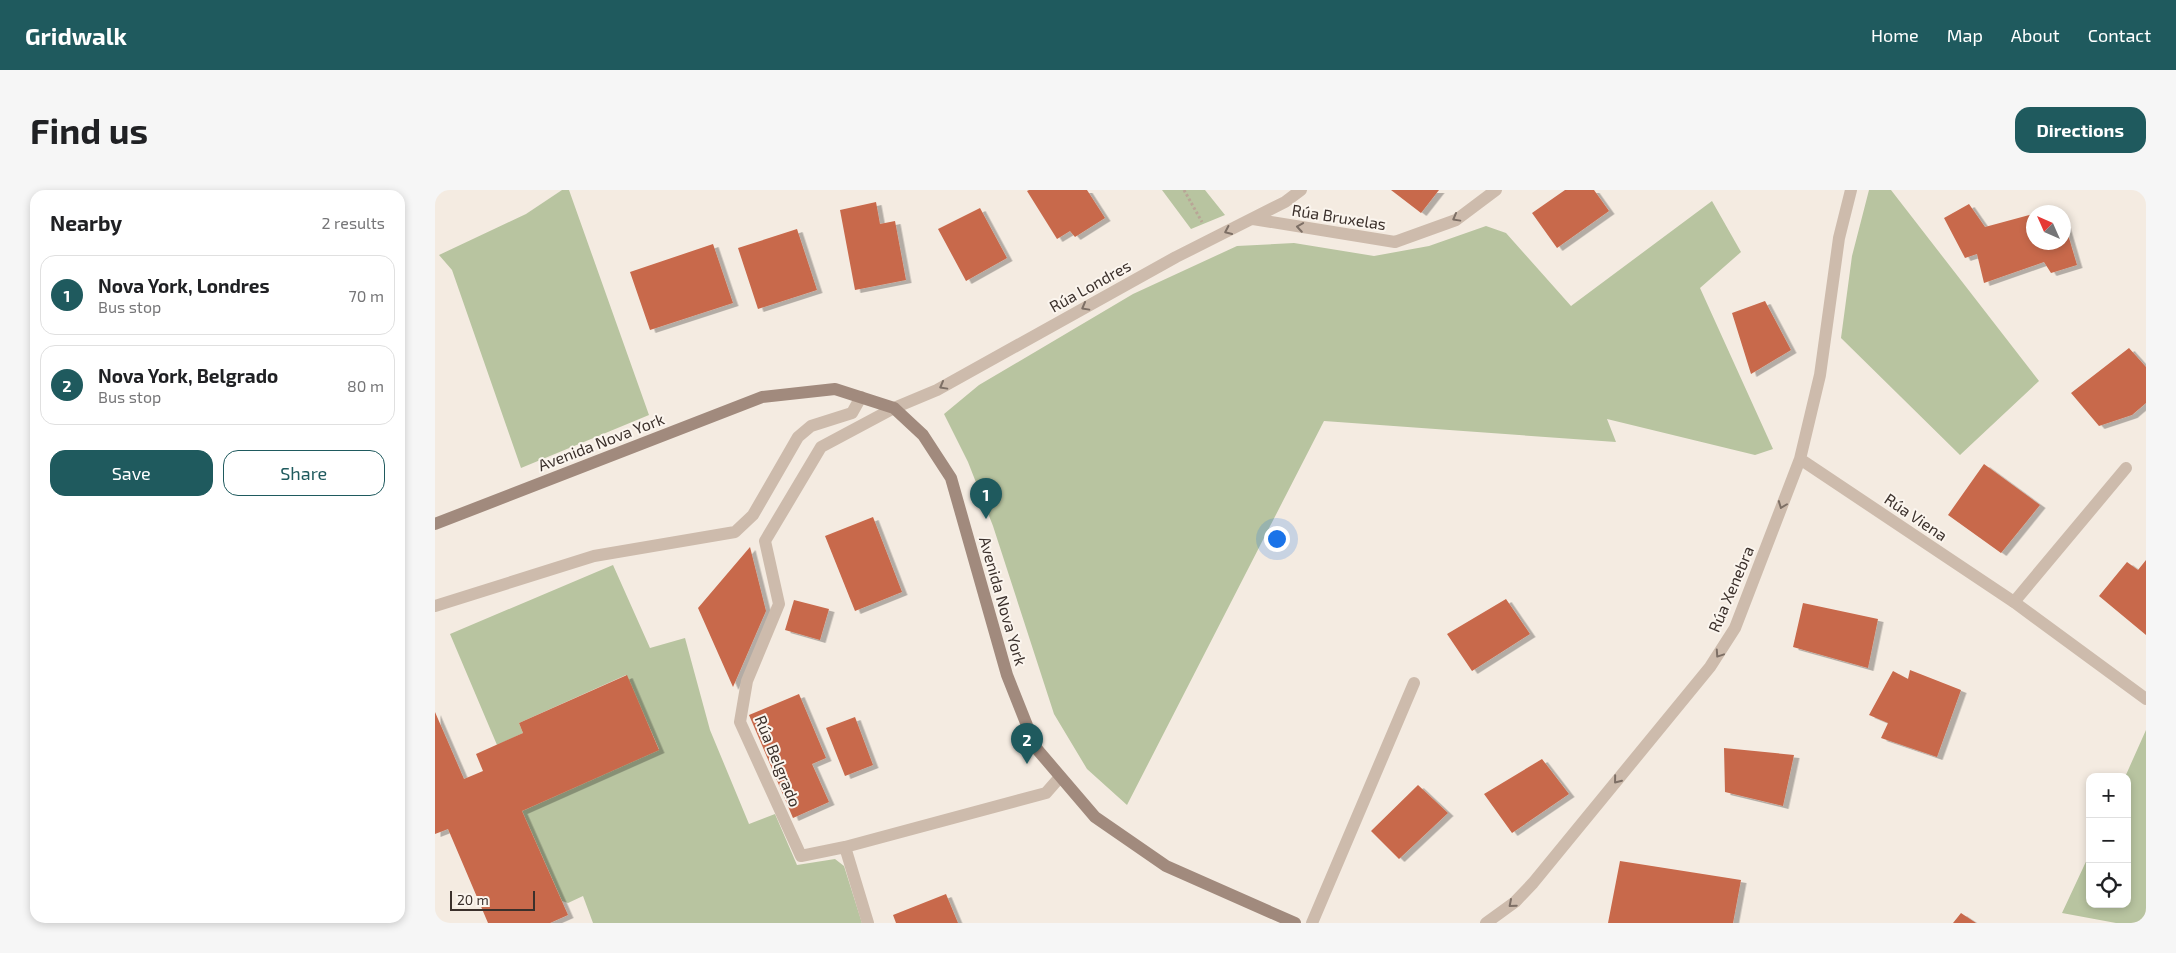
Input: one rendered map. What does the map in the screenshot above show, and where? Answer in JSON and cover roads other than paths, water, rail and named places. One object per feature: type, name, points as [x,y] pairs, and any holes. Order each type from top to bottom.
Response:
[{"type":"main road","name":"Avenida Nova York","points":[[435,524],[762,397],[835,389],[894,408],[923,435],[951,478],[1007,675],[1036,748],[1095,817],[1166,866],[1295,923]]},
{"type":"street","name":"Rúa Londres","points":[[894,408],[937,390],[1212,238],[1285,202],[1301,190]]},
{"type":"street","name":"Rúa Bruxelas","points":[[1253,219],[1395,242],[1456,220],[1496,190]]},
{"type":"street","name":"Rúa Xenebra","points":[[1486,923],[1515,902],[1533,883],[1710,667],[1735,628],[1800,459],[1820,375],[1839,238],[1851,190]]},
{"type":"street","points":[[435,606],[594,556],[735,532],[753,515],[798,437],[811,426],[852,413],[861,397]]},
{"type":"street","name":"Rúa Belgrado","points":[[894,408],[821,446],[765,541],[779,604],[747,681],[740,722],[801,856],[845,847],[1046,793],[1060,777]]},
{"type":"street","name":"Rúa Viena","points":[[1800,459],[2014,602],[2146,699]]},
{"type":"street","points":[[2014,602],[2127,468]]},
{"type":"street","points":[[1312,923],[1415,683]]},
{"type":"street","points":[[845,847],[869,923]]},
{"type":"place","name":"Nova York, Londres","points":[[986,519]]},
{"type":"place","name":"Nova York, Belgrado","points":[[1027,764]]}]
